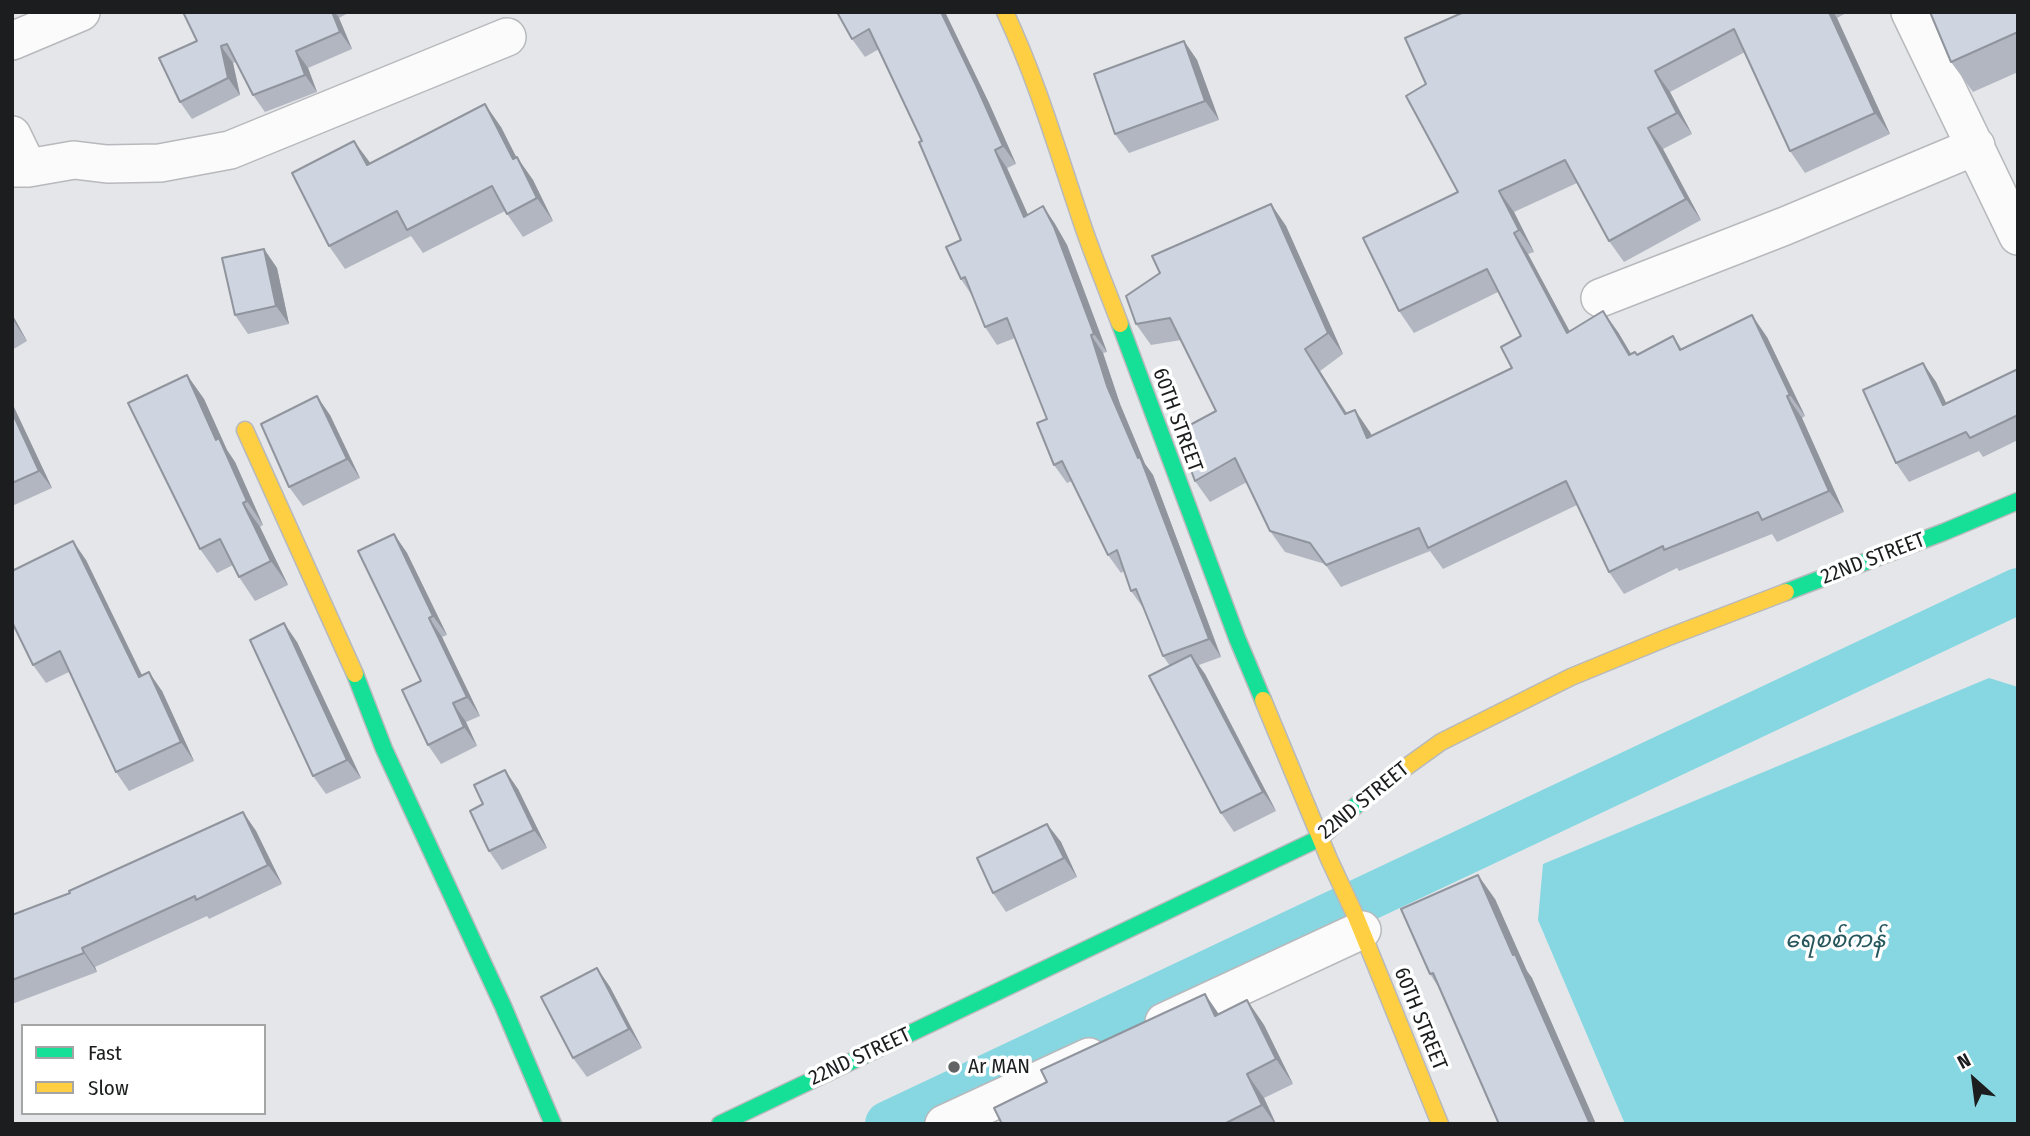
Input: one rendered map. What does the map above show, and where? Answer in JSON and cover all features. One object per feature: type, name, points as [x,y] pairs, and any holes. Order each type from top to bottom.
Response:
[{"type":"street","points":[[12,41],[81,12]]},
{"type":"street","name":"60TH STREET","points":[[1005,12],[1040,94],[1085,231],[1237,638],[1320,838],[1359,923],[1440,1124]]},
{"type":"street","points":[[1910,12],[2018,236]]},
{"type":"street","points":[[12,135],[20,168],[74,160],[107,164],[160,163],[230,150],[506,37]]},
{"type":"street","points":[[1600,298],[1786,226],[1976,146]]},
{"type":"street","points":[[245,430],[347,652],[384,749],[503,1006],[553,1124]]},
{"type":"street","name":"22ND STREET","points":[[720,1124],[1320,838],[1378,785],[1441,742],[1571,677],[1944,532],[2018,500]]},
{"type":"street","points":[[944,1124],[1128,1039],[1359,923]]},
{"type":"water","name":"ရေစစ်ကန်","points":[[1989,678],[2018,687],[2018,1124],[1625,1124],[1538,920],[1543,864]]},
{"type":"building","points":[[183,12],[332,12],[340,32],[296,51],[305,75],[253,95],[227,44],[221,46],[228,78],[180,102],[159,58],[197,41]]},
{"type":"building","points":[[837,12],[941,12],[1003,146],[995,150],[1024,217],[1043,206],[1054,227],[1094,334],[1091,335],[1107,386],[1138,458],[1140,457],[1209,639],[1163,656],[1136,589],[1131,591],[1117,550],[1108,555],[1062,461],[1054,465],[1037,423],[1047,419],[1007,318],[985,327],[965,277],[961,279],[946,247],[961,240],[919,142],[922,141],[869,29],[852,39]]},
{"type":"building","points":[[1464,12],[1829,12],[1875,113],[1790,151],[1734,29],[1655,71],[1677,113],[1648,128],[1686,199],[1609,241],[1565,160],[1499,191],[1519,230],[1514,233],[1567,333],[1603,311],[1629,355],[1635,352],[1637,355],[1673,336],[1680,350],[1752,315],[1790,395],[1787,396],[1829,491],[1762,520],[1758,512],[1664,550],[1663,546],[1609,572],[1566,481],[1428,548],[1419,528],[1326,565],[1310,543],[1270,531],[1235,458],[1195,481],[1177,432],[1216,411],[1170,318],[1136,324],[1126,296],[1160,273],[1152,256],[1271,204],[1328,333],[1305,349],[1345,414],[1355,410],[1367,438],[1512,368],[1501,347],[1521,336],[1487,269],[1399,311],[1363,238],[1458,192],[1406,96],[1426,84],[1405,38]]},
{"type":"building","points":[[1930,12],[2018,12],[2018,32],[1951,62]]},
{"type":"building","points":[[1184,41],[1205,101],[1115,134],[1094,74]]},
{"type":"building","points":[[485,104],[513,159],[517,157],[537,198],[507,214],[492,186],[407,230],[397,211],[329,246],[292,173],[354,141],[367,165]]},
{"type":"building","points":[[264,249],[276,306],[235,315],[222,258]]},
{"type":"building","points":[[1923,363],[1943,405],[2018,369],[2018,415],[1970,438],[1966,432],[1896,463],[1863,390]]},
{"type":"building","points":[[187,375],[216,440],[219,438],[247,501],[243,503],[271,561],[239,577],[220,539],[200,549],[128,403]]},
{"type":"building","points":[[317,396],[347,459],[289,487],[261,424]]},
{"type":"building","points":[[12,412],[39,471],[12,483]]},
{"type":"building","points":[[394,534],[433,616],[429,618],[467,697],[453,703],[464,727],[428,745],[402,690],[421,681],[358,551]]},
{"type":"building","points":[[73,541],[139,677],[149,672],[181,742],[116,772],[60,651],[33,665],[12,622],[12,571]]},
{"type":"building","points":[[284,623],[347,760],[313,776],[250,640]]},
{"type":"building","points":[[1191,655],[1263,792],[1221,813],[1149,676]]},
{"type":"building","points":[[505,770],[534,830],[489,851],[470,811],[483,804],[474,785]]},
{"type":"building","points":[[243,812],[268,865],[196,900],[195,896],[82,948],[84,953],[12,980],[12,915],[70,893],[69,891]]},
{"type":"building","points":[[1047,824],[1064,858],[993,893],[977,858]]},
{"type":"building","points":[[1478,875],[1590,1124],[1499,1124],[1433,973],[1430,974],[1401,909]]},
{"type":"building","points":[[597,968],[629,1029],[573,1058],[541,997]]},
{"type":"building","points":[[1205,994],[1215,1016],[1247,1000],[1276,1059],[1247,1074],[1262,1105],[1224,1124],[1002,1124],[994,1108],[1047,1082],[1041,1070]]},
{"type":"waterway","points":[[888,1124],[2018,591]]},
{"type":"traffic: fast","points":[[1120,324],[1237,638],[1263,700]]},
{"type":"traffic: fast","points":[[1786,592],[2018,501]]},
{"type":"traffic: fast","points":[[355,674],[384,749],[503,1006],[553,1124]]},
{"type":"traffic: fast","points":[[720,1124],[1320,838],[1370,793]]},
{"type":"traffic: slow","points":[[1005,12],[1038,92],[1088,241],[1120,324]]},
{"type":"traffic: slow","points":[[245,430],[355,674]]},
{"type":"traffic: slow","points":[[1370,793],[1441,742],[1571,677],[1786,592]]},
{"type":"traffic: slow","points":[[1263,700],[1356,917],[1440,1124]]},
{"type":"place","name":"Ar MAN","points":[[954,1067]]}]
